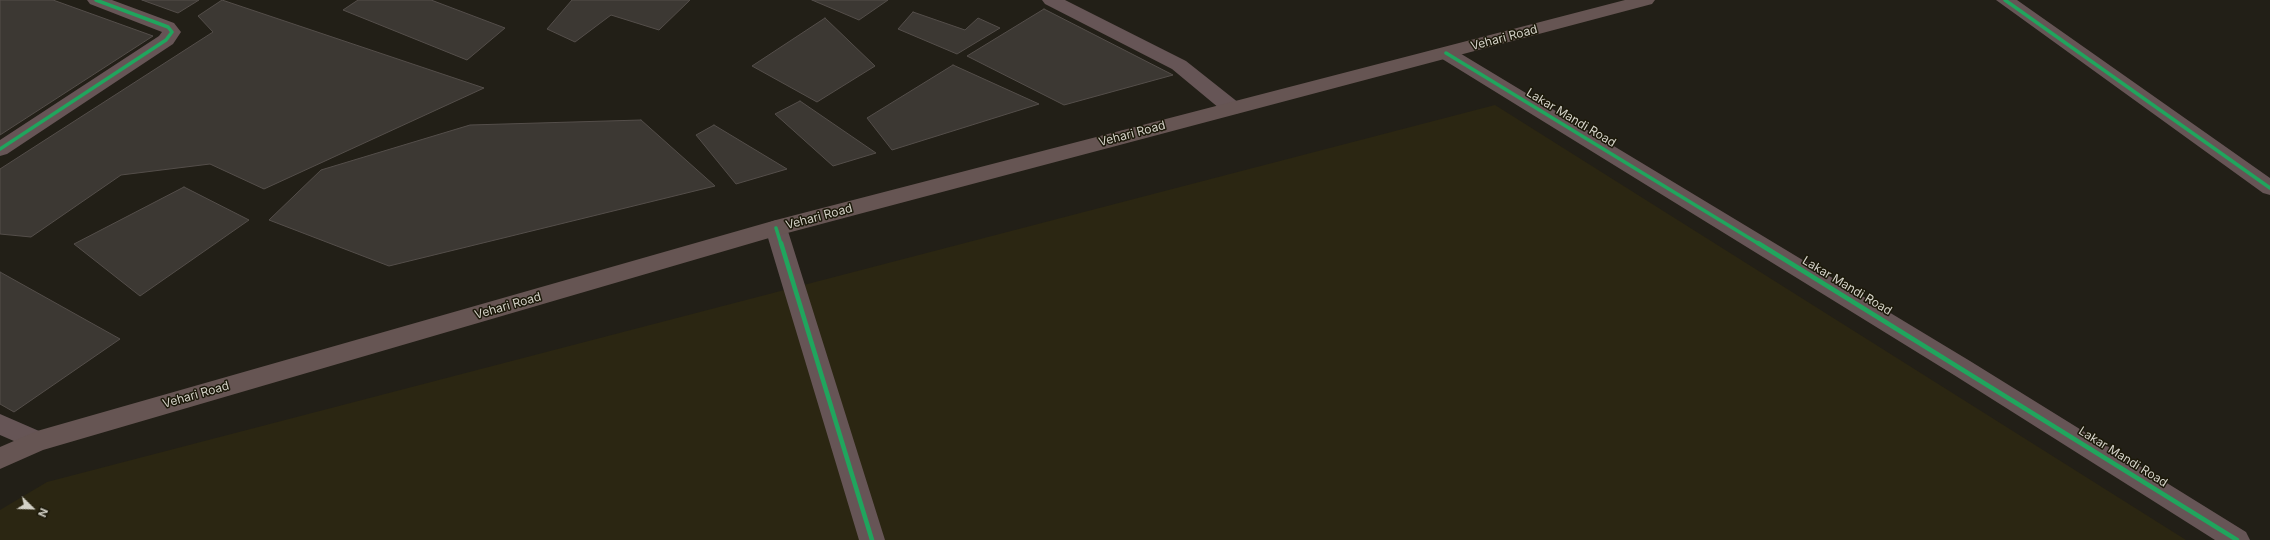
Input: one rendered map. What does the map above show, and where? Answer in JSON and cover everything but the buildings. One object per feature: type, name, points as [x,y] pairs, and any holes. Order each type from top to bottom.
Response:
[{"type":"main road","name":"Vehari Road","points":[[0,458],[37,441],[776,228],[1646,0]]},
{"type":"street","points":[[0,149],[166,40],[172,32],[168,27],[96,0]]},
{"type":"street","points":[[1051,0],[1179,65],[1232,108]]},
{"type":"street","points":[[2005,0],[2270,188]]},
{"type":"street","name":"Lakar Mandi Road","points":[[1446,53],[1962,368],[2237,540]]},
{"type":"street","points":[[776,228],[872,540]]},
{"type":"street","points":[[0,424],[37,441]]},
{"type":"shaded area","points":[[1495,105],[2186,540],[0,540],[0,510],[47,482]]},
{"type":"cycle path","points":[[0,149],[166,40],[172,32],[168,27],[96,0]]},
{"type":"cycle path","points":[[2005,0],[2270,188]]},
{"type":"cycle path","points":[[1446,53],[1962,368],[2237,540]]},
{"type":"cycle path","points":[[776,228],[872,540]]}]
